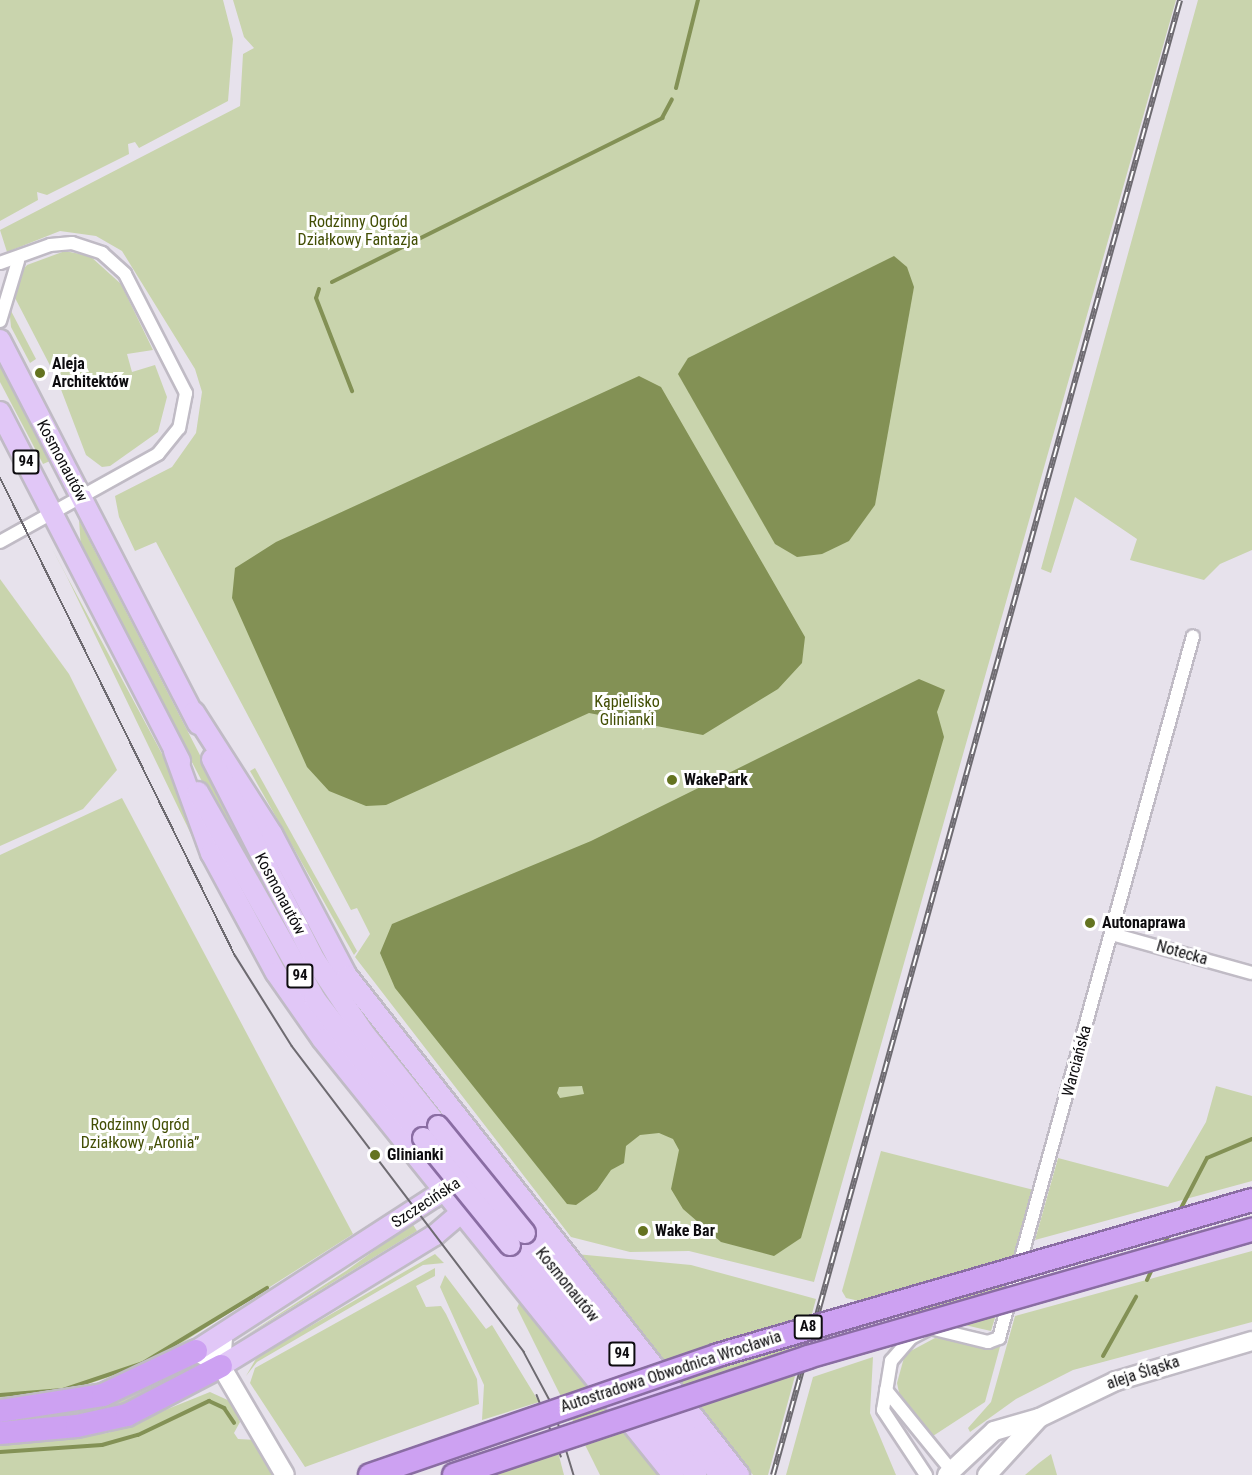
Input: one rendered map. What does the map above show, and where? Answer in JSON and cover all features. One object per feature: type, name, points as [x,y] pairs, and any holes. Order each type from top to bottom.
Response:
[{"type":"highway","name":"Autostradowa Obwodnica Wrocławia","points":[[370,1475],[718,1355],[1252,1200]]},
{"type":"highway","name":"Autostradowa Obwodnica Wrocławia","points":[[454,1475],[808,1357],[1252,1230]]},
{"type":"highway","points":[[0,1411],[103,1395],[196,1351]]},
{"type":"highway","points":[[0,1432],[77,1426],[127,1415],[221,1366]]},
{"type":"main road","name":"Kosmonautów","points":[[0,340],[194,712],[228,795],[315,960],[431,1132]]},
{"type":"main road","name":"Kosmonautów","points":[[0,412],[174,751],[315,999],[431,1132],[517,1239],[696,1475]]},
{"type":"main road","points":[[194,712],[272,834],[347,976],[497,1170],[739,1475]]},
{"type":"main road","points":[[174,751],[211,853],[276,973],[443,1191],[673,1475]]},
{"type":"main road","name":"Szczecińska","points":[[196,1351],[464,1178],[497,1170]]},
{"type":"main road","name":"Szczecińska","points":[[221,1366],[435,1235],[461,1213],[497,1170]]},
{"type":"main road","points":[[435,1235],[482,1238]]},
{"type":"main road","name":"Kosmonautów","points":[[517,1239],[720,1475]]},
{"type":"street","points":[[0,263],[18,261],[50,245],[72,243],[111,260],[125,274],[182,378],[185,406],[171,443],[81,498],[0,542]]},
{"type":"street","points":[[0,321],[18,261]]},
{"type":"street","name":"Warciańska","points":[[926,1475],[890,1428],[883,1410],[886,1390],[898,1349],[930,1328],[988,1342],[999,1338],[1193,636]]},
{"type":"street","name":"Notecka","points":[[1112,934],[1252,973]]},
{"type":"street","points":[[221,1366],[224,1334]]},
{"type":"street","name":"aleja Śląska","points":[[951,1473],[994,1431],[1039,1418],[1116,1381],[1252,1341]]},
{"type":"street","points":[[196,1351],[221,1366],[285,1475]]},
{"type":"street","points":[[886,1390],[951,1473]]},
{"type":"street","name":"aleja Śląska","points":[[987,1475],[1039,1418]]},
{"type":"green space","points":[[0,0],[223,0],[233,39],[228,101],[139,148],[135,142],[128,144],[129,154],[47,195],[37,192],[38,200],[0,221]]},
{"type":"green space","name":"Kąpielisko Glinianki","points":[[233,0],[1176,0],[814,1282],[689,1251],[630,1252],[571,1237],[355,957],[370,934],[357,908],[351,910],[156,542],[135,551],[119,517],[115,496],[172,467],[196,433],[202,392],[195,369],[122,251],[96,236],[60,231],[7,252],[0,230],[240,106],[243,54],[254,48],[244,37]]},
{"type":"green space","points":[[1198,0],[1252,0],[1252,550],[1220,564],[1204,580],[1130,560],[1137,539],[1075,497],[1051,573],[1041,569]]},
{"type":"green space","points":[[65,251],[90,256],[121,284],[153,350],[127,354],[132,372],[155,365],[167,397],[158,432],[110,466],[102,467],[86,455],[57,379],[14,296],[17,277],[27,265]]},
{"type":"green space","points":[[9,307],[36,359],[30,363],[11,327]]},
{"type":"green space","points":[[0,365],[50,461],[43,464],[0,382]]},
{"type":"green space","points":[[79,520],[293,936],[363,1046],[336,1017],[208,793],[81,548]]},
{"type":"green space","points":[[49,543],[176,780],[202,857],[67,577]]},
{"type":"green space","points":[[0,579],[69,674],[117,770],[83,809],[0,846]]},
{"type":"green space","points":[[255,768],[357,951],[354,955],[250,771]]},
{"type":"green space","name":"Rodzinny Ogród Działkowy „Aronia”","points":[[122,798],[353,1234],[149,1364],[64,1392],[0,1398],[0,855]]},
{"type":"green space","points":[[1216,1086],[1252,1096],[1252,1181],[1035,1240],[1058,1158],[1168,1187],[1206,1122]]},
{"type":"green space","points":[[881,1151],[1034,1190],[991,1331],[846,1298],[842,1291]]},
{"type":"green space","points":[[412,1223],[417,1231],[242,1338],[346,1271]]},
{"type":"green space","points":[[1252,1251],[1252,1322],[1073,1370],[1016,1399],[970,1432],[968,1428],[991,1402],[1015,1316]]},
{"type":"green space","points":[[435,1254],[444,1263],[423,1265],[257,1362],[246,1376],[257,1357]]},
{"type":"green space","points":[[576,1254],[691,1265],[816,1299],[768,1475],[753,1475]]},
{"type":"green space","points":[[435,1268],[435,1276],[416,1286],[426,1307],[441,1306],[446,1314],[477,1379],[479,1404],[305,1467],[250,1383],[255,1368]]},
{"type":"green space","points":[[445,1275],[486,1329],[492,1325],[539,1402],[482,1420],[484,1385],[440,1287]]},
{"type":"green space","points":[[520,1301],[661,1475],[600,1475],[517,1308]]},
{"type":"green space","points":[[935,1338],[1001,1343],[985,1402],[933,1436],[901,1402],[897,1383],[905,1354]]},
{"type":"green space","points":[[873,1357],[870,1413],[896,1475],[786,1475],[813,1377]]},
{"type":"green space","points":[[192,1369],[169,1387],[108,1411],[0,1426],[0,1417]]},
{"type":"green space","points":[[210,1392],[232,1402],[240,1422],[234,1433],[238,1439],[256,1440],[275,1475],[0,1475],[0,1441],[108,1433]]},
{"type":"green space","points":[[558,1452],[564,1475],[491,1475]]},
{"type":"green space","points":[[1051,1454],[1057,1475],[1025,1475],[1039,1463]]},
{"type":"shaded area","points":[[894,256],[907,267],[914,287],[875,505],[849,541],[822,554],[797,557],[775,544],[678,374],[688,358]]},
{"type":"shaded area","points":[[639,376],[661,387],[805,637],[802,663],[778,689],[703,735],[589,713],[386,805],[366,806],[329,791],[307,767],[232,598],[235,568],[276,542]]},
{"type":"shaded area","points":[[919,679],[945,690],[937,712],[944,737],[801,1238],[774,1256],[721,1242],[683,1209],[671,1189],[679,1150],[673,1139],[659,1133],[640,1135],[626,1146],[624,1163],[611,1170],[597,1190],[576,1205],[567,1204],[395,988],[380,953],[392,924],[591,841]],"holes":[[[582,1086],[584,1094],[560,1098],[557,1093],[559,1087]]]},
{"type":"waterway","points":[[676,88],[698,0]]},
{"type":"waterway","points":[[332,282],[662,118],[672,99]]},
{"type":"waterway","points":[[319,289],[316,298],[352,391]]},
{"type":"waterway","points":[[1179,1212],[1207,1158],[1252,1139]]},
{"type":"waterway","points":[[1163,1247],[1170,1232]]},
{"type":"waterway","points":[[1147,1280],[1153,1267]]},
{"type":"waterway","points":[[0,1395],[63,1390],[143,1363],[267,1288]]},
{"type":"waterway","points":[[1103,1356],[1136,1297]]},
{"type":"waterway","points":[[0,1452],[102,1445],[138,1435],[209,1401],[224,1408],[234,1423]]},
{"type":"tram line","points":[[0,477],[235,955],[292,1046],[524,1352],[553,1406],[574,1475]]},
{"type":"tram line","points":[[537,1395],[561,1456]]},
{"type":"railway","points":[[773,1475],[1180,0]]},
{"type":"place","name":"Aleja Architektów","points":[[40,373]]},
{"type":"place","name":"WakePark","points":[[672,780]]},
{"type":"place","name":"Autonaprawa","points":[[1090,923]]},
{"type":"place","name":"Glinianki","points":[[375,1155]]},
{"type":"place","name":"Wake Bar","points":[[643,1231]]},
{"type":"park label","name":"Rodzinny Ogród Działkowy Fantazja","points":[[358,231]]}]
